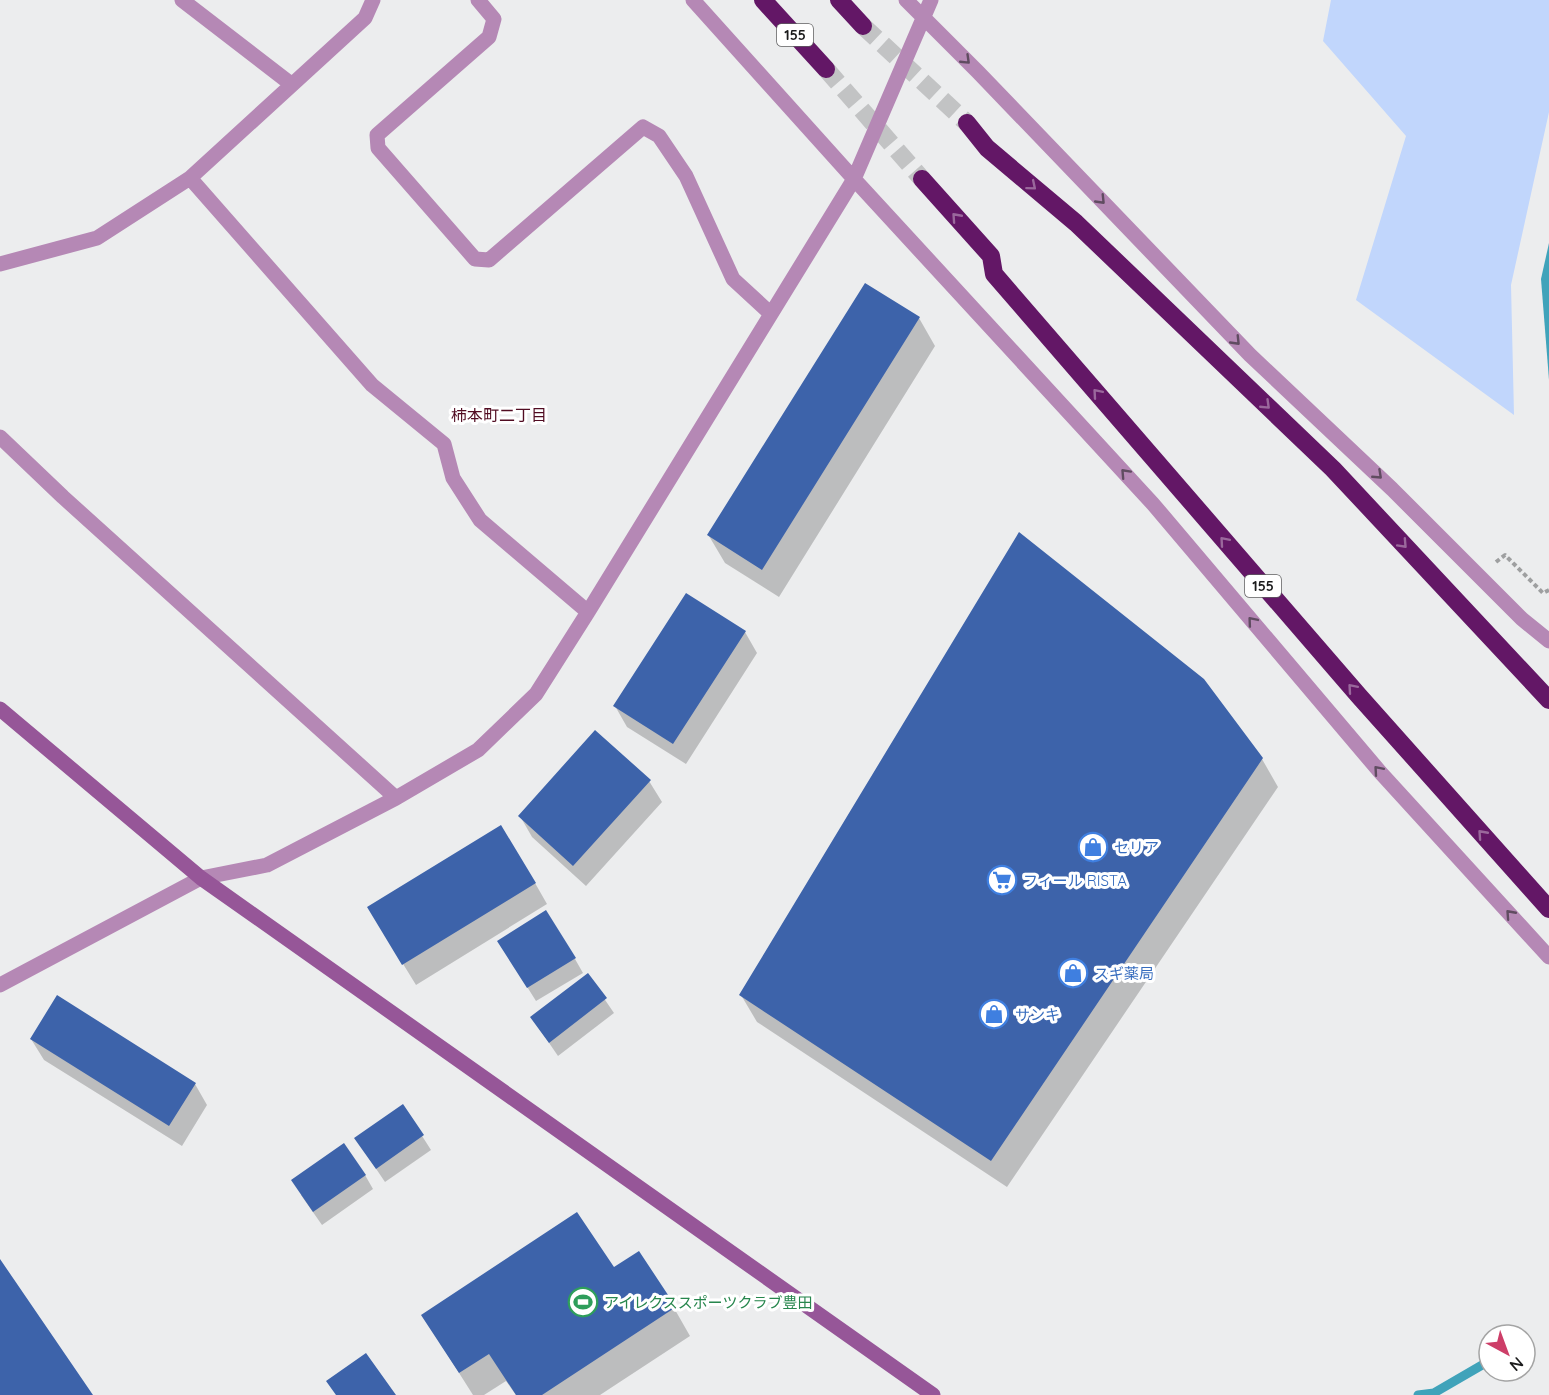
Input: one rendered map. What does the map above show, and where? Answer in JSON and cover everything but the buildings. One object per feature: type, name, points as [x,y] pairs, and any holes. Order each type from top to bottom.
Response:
[{"type":"highway","name":"155","points":[[763,0],[826,69]]},
{"type":"highway","points":[[839,0],[863,26]]},
{"type":"highway","points":[[967,123],[987,148],[1076,223],[1333,469],[1549,700]]},
{"type":"highway","name":"155","points":[[922,179],[991,256],[994,274],[1359,696],[1549,909]]},
{"type":"street","points":[[182,0],[291,84]]},
{"type":"street","points":[[0,264],[97,237],[190,178],[364,18],[373,0]]},
{"type":"street","points":[[478,0],[494,19],[489,37],[377,135],[378,148],[475,259],[489,260],[643,127],[659,136],[686,176],[733,279],[771,314]]},
{"type":"street","points":[[693,0],[1153,504],[1380,772],[1549,957]]},
{"type":"street","points":[[906,0],[1250,355],[1392,489],[1522,619],[1549,641]]},
{"type":"street","points":[[0,985],[201,878],[267,865],[396,798],[478,750],[536,694],[854,179],[931,0]]},
{"type":"street","points":[[190,178],[372,385],[444,444],[453,478],[480,520],[588,612]]},
{"type":"street","points":[[0,437],[63,497],[396,798]]},
{"type":"street","points":[[0,709],[201,878],[933,1395]]},
{"type":"path","points":[[1494,564],[1505,555],[1543,592],[1549,590]]},
{"type":"shaded area","points":[[1331,0],[1549,0],[1549,112],[1511,285],[1514,415],[1356,300],[1406,136],[1323,41]]},
{"type":"shaded area","points":[[1549,243],[1549,380],[1541,279]]},
{"type":"waterway","points":[[1418,1395],[1434,1393],[1477,1368]]},
{"type":"tunnel","points":[[863,26],[967,123]]},
{"type":"tunnel","points":[[826,69],[922,179]]},
{"type":"place","name":"セリア","points":[[1093,847]]},
{"type":"place","name":"フィール RISTA","points":[[1002,880]]},
{"type":"place","name":"スギ薬局","points":[[1073,973]]},
{"type":"place","name":"サンキ","points":[[994,1014]]},
{"type":"place","name":"アイレクススポーツクラブ豊田","points":[[583,1302]]},
{"type":"district","name":"柿本町二丁目","points":[[499,415]]}]
